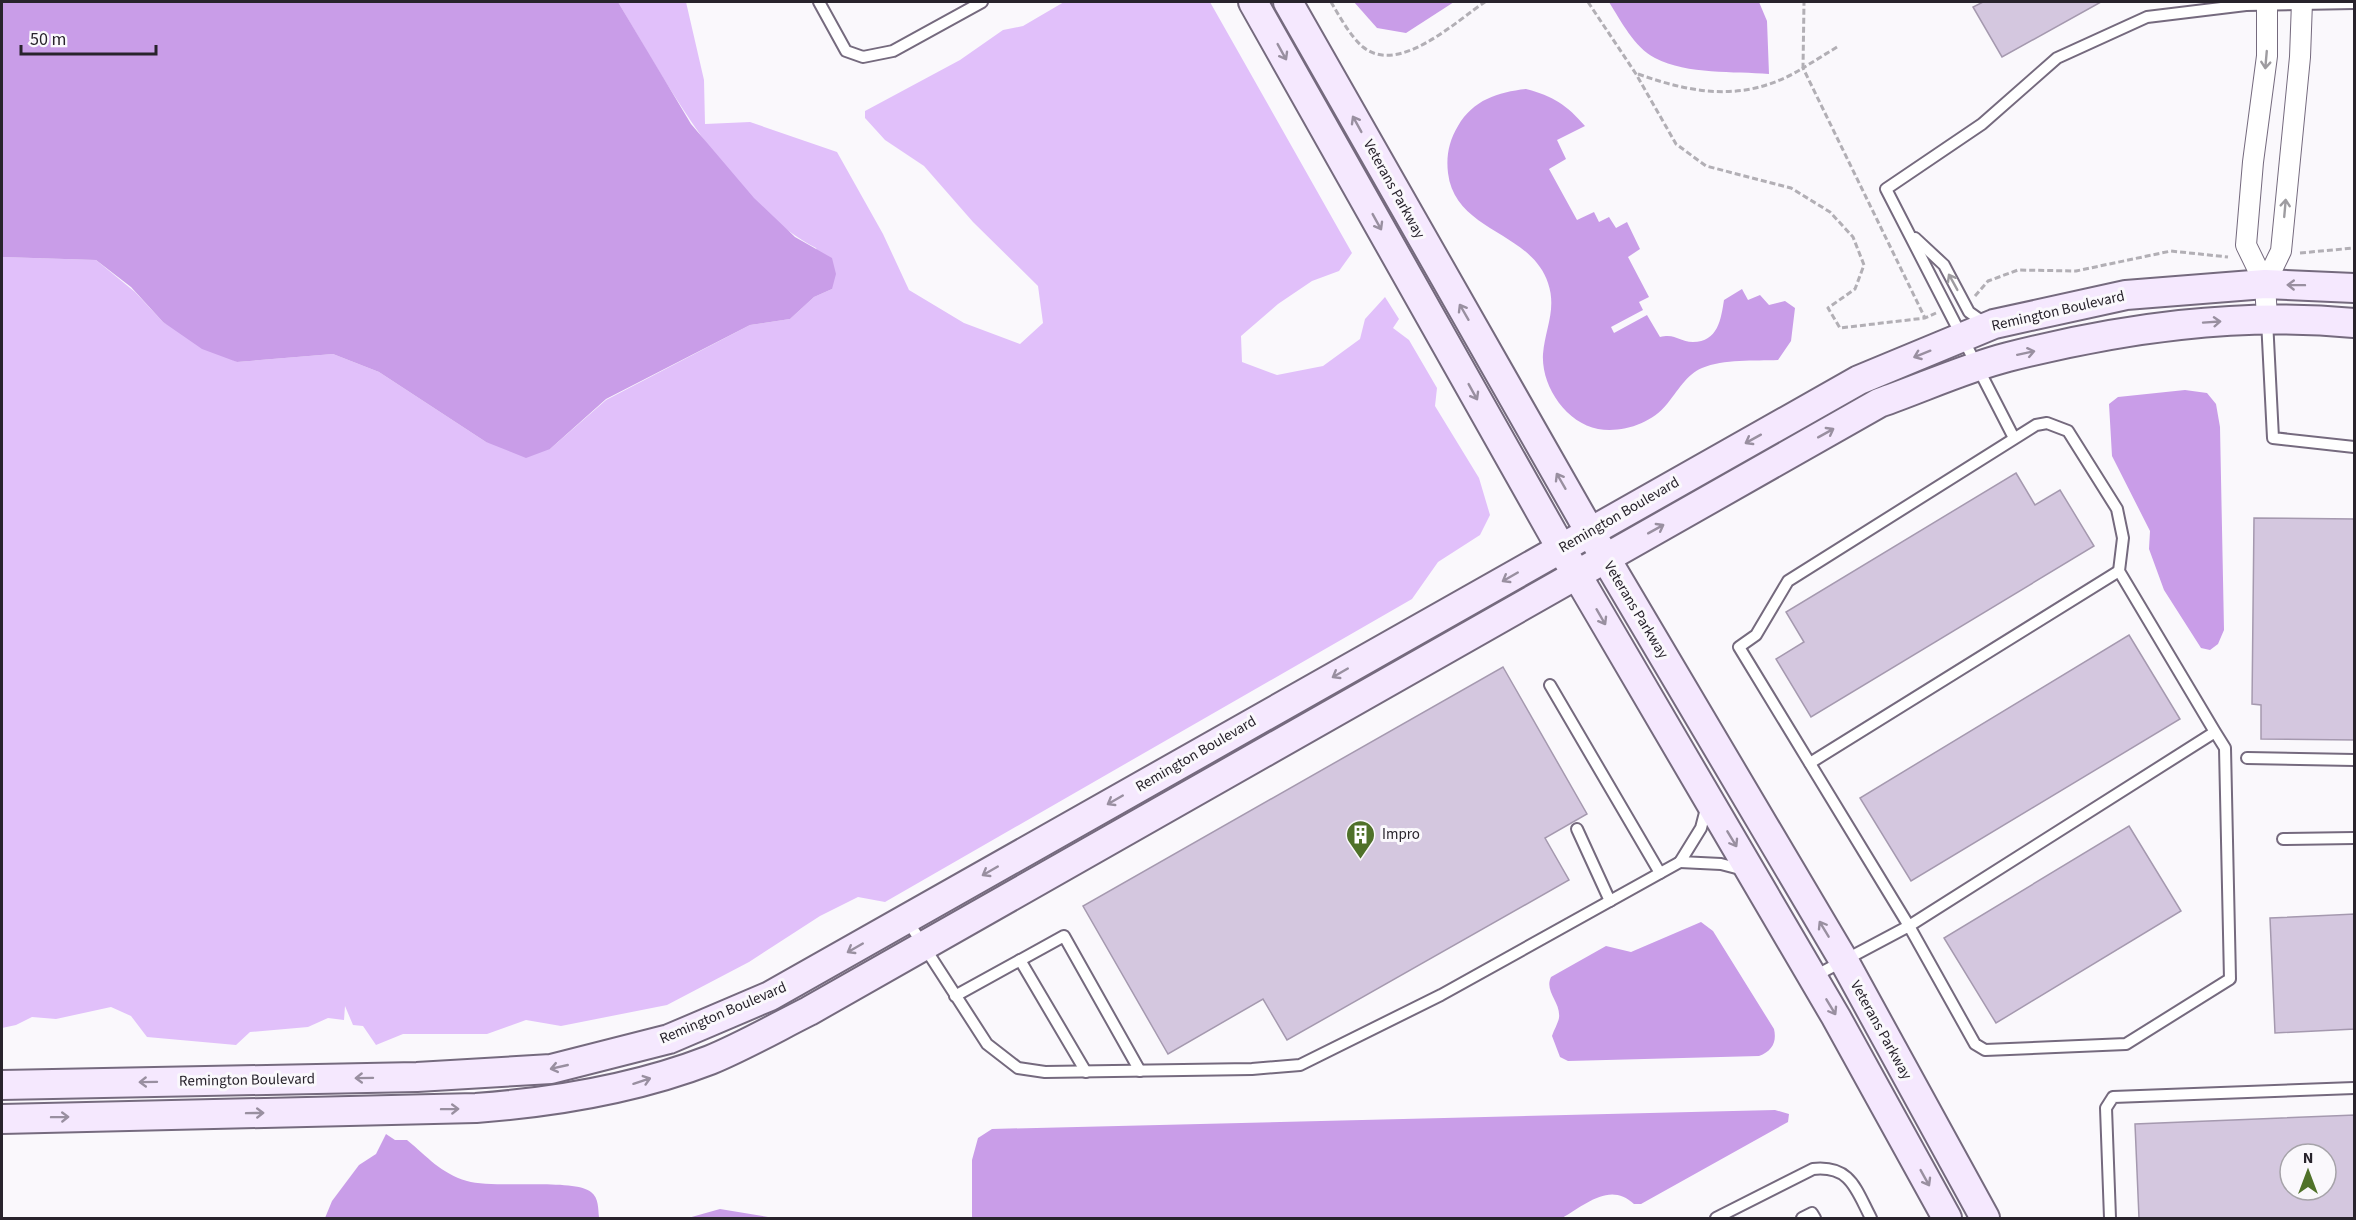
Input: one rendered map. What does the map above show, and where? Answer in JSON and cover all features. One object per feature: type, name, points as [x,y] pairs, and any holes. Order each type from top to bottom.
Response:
[{"type":"street","name":"Veterans Parkway","points":[[1253,2],[1561,548],[1813,977],[1947,1218]]},
{"type":"street","name":"Veterans Parkway","points":[[1288,2],[1605,557],[1844,962],[1985,1218]]},
{"type":"street","points":[[2267,3],[2267,56],[2246,245],[2265,284],[2267,318]]},
{"type":"street","points":[[2265,284],[2281,251],[2301,57],[2302,3]]},
{"type":"street","name":"Remington Boulevard","points":[[2,1085],[417,1077],[551,1069],[669,1039],[770,996],[1859,380],[1989,326],[2126,295],[2265,284],[2355,288]]},
{"type":"street","name":"Remington Boulevard","points":[[2,1119],[476,1108],[542,1103],[619,1089],[711,1059],[810,1011],[1879,403],[2006,358],[2156,326],[2267,318],[2355,323]]},
{"type":"lane","points":[[819,2],[846,51],[863,57],[893,51],[982,2]]},
{"type":"lane","points":[[2014,438],[1886,189],[1982,124],[2057,58],[2147,17],[2267,3],[2355,3]]},
{"type":"lane","points":[[1908,232],[1944,265],[1969,312],[1989,326]]},
{"type":"lane","points":[[2267,318],[2272,438],[2355,447]]},
{"type":"lane","points":[[2047,423],[2068,431],[2076,439],[2117,509],[2123,538],[2119,571],[2224,748],[2230,979],[2126,1044],[1985,1050],[1974,1044],[1909,926],[1739,647],[1756,635],[1788,581],[2036,425],[2047,423]]},
{"type":"lane","points":[[1810,763],[2119,571]]},
{"type":"lane","points":[[1550,686],[1660,873]]},
{"type":"lane","points":[[1813,977],[1909,926],[2215,732]]},
{"type":"lane","points":[[2247,758],[2355,760]]},
{"type":"lane","points":[[906,919],[987,1044],[1018,1068],[1045,1072],[1086,1072],[1300,1065],[1441,994],[1680,862],[1701,828],[1708,799]]},
{"type":"lane","points":[[1577,830],[1610,901]]},
{"type":"lane","points":[[2283,838],[2355,838]]},
{"type":"lane","points":[[1680,862],[1721,864],[1751,872]]},
{"type":"lane","points":[[955,996],[1064,936],[1140,1071]]},
{"type":"lane","points":[[1020,960],[1086,1072]]},
{"type":"lane","points":[[2110,1218],[2106,1108],[2113,1097],[2355,1088]]},
{"type":"lane","points":[[1716,1218],[1813,1169],[1824,1167],[1839,1170],[1850,1178],[1871,1218]]},
{"type":"lane","points":[[1802,1218],[1812,1213],[1815,1218]]},
{"type":"path","points":[[1331,2],[1364,48],[1376,54],[1390,56],[1415,49],[1485,2]]},
{"type":"path","points":[[1588,2],[1636,74],[1678,88],[1752,90],[1781,82],[1837,47]]},
{"type":"path","points":[[1804,2],[1803,68],[1925,318]]},
{"type":"path","points":[[2300,253],[2355,248]]},
{"type":"shaded area","points":[[2,2],[618,2],[691,124],[754,198],[795,237],[832,258],[836,274],[832,289],[814,297],[790,319],[750,325],[606,399],[550,449],[526,458],[486,442],[379,372],[333,354],[237,362],[202,349],[163,322],[131,287],[96,260],[2,257]]},
{"type":"shaded area","points":[[618,2],[686,2],[704,80],[705,124],[750,122],[837,152],[883,234],[909,290],[964,323],[1020,344],[1043,323],[1038,286],[973,222],[924,166],[885,140],[865,118],[865,111],[960,60],[1003,30],[1023,26],[1064,2],[1210,2],[1352,253],[1339,271],[1312,281],[1278,304],[1241,336],[1242,362],[1277,375],[1323,366],[1360,339],[1365,319],[1385,297],[1399,319],[1393,328],[1409,340],[1437,388],[1435,406],[1479,478],[1490,515],[1480,535],[1438,562],[1412,599],[885,902],[858,897],[820,916],[749,962],[667,1005],[561,1026],[526,1020],[487,1034],[403,1034],[376,1045],[363,1026],[353,1025],[345,1006],[344,1020],[328,1018],[308,1027],[250,1032],[236,1045],[147,1037],[131,1016],[111,1007],[56,1019],[32,1017],[16,1025],[2,1028],[2,257],[96,260],[135,292],[163,322],[237,362],[333,354],[379,372],[486,442],[550,449],[606,400],[750,325],[790,319],[814,297],[832,289],[816,248],[785,228],[756,203],[703,138],[657,68]]},
{"type":"shaded area","points":[[1354,2],[1454,2],[1406,33],[1377,28]]},
{"type":"shaded area","points":[[1609,2],[1759,2],[1767,21],[1769,74],[1696,70],[1655,58],[1634,40]]},
{"type":"shaded area","points":[[1526,89],[1559,102],[1585,126],[1557,140],[1566,159],[1549,169],[1577,220],[1594,212],[1599,222],[1609,217],[1616,228],[1627,222],[1640,249],[1628,257],[1649,297],[1639,302],[1643,310],[1611,327],[1614,333],[1647,315],[1660,337],[1670,336],[1688,342],[1701,341],[1713,334],[1717,328],[1724,300],[1742,289],[1748,300],[1760,295],[1769,305],[1785,301],[1795,308],[1791,341],[1778,360],[1729,362],[1702,368],[1687,379],[1653,417],[1626,428],[1598,429],[1586,425],[1566,411],[1551,390],[1543,366],[1544,345],[1551,310],[1548,283],[1539,266],[1526,252],[1464,208],[1454,193],[1448,173],[1450,143],[1464,117],[1487,99],[1506,92]]},
{"type":"shaded area","points":[[2185,390],[2207,393],[2216,404],[2220,427],[2224,630],[2218,644],[2210,650],[2201,648],[2164,590],[2149,549],[2150,531],[2112,456],[2109,404],[2118,397]]},
{"type":"shaded area","points":[[1701,922],[1713,931],[1774,1029],[1775,1038],[1770,1049],[1759,1056],[1568,1061],[1560,1057],[1552,1036],[1559,1012],[1551,992],[1549,982],[1551,977],[1606,946],[1631,952]]},
{"type":"shaded area","points":[[1775,1110],[1789,1114],[1788,1122],[1641,1204],[1634,1204],[1625,1197],[1607,1195],[1589,1202],[1562,1218],[972,1218],[972,1160],[978,1138],[992,1129]]},
{"type":"shaded area","points":[[386,1134],[395,1140],[407,1140],[449,1174],[467,1181],[495,1184],[551,1184],[582,1188],[591,1192],[595,1197],[599,1217],[325,1218],[332,1201],[359,1165],[376,1154]]},
{"type":"shaded area","points":[[720,1209],[774,1218],[688,1218]]},
{"type":"building","points":[[1983,2],[2101,2],[2002,57],[1973,7]]},
{"type":"building","points":[[2016,473],[2035,505],[2060,490],[2094,546],[1811,717],[1776,659],[1804,642],[1786,612]]},
{"type":"building","points":[[2254,518],[2355,519],[2355,740],[2261,739],[2261,705],[2252,704]]},
{"type":"building","points":[[2129,635],[2180,719],[1911,881],[1860,798]]},
{"type":"building","name":"Impro","points":[[1503,667],[1587,814],[1545,838],[1569,880],[1287,1040],[1263,999],[1168,1054],[1083,906]]},
{"type":"building","points":[[2129,826],[2181,911],[1996,1023],[1944,938]]},
{"type":"building","points":[[2355,914],[2355,1029],[2275,1033],[2270,918]]},
{"type":"building","points":[[2355,1115],[2355,1218],[2139,1218],[2135,1124]]},
{"type":"place","name":"Impro","points":[[1361,860]]}]
